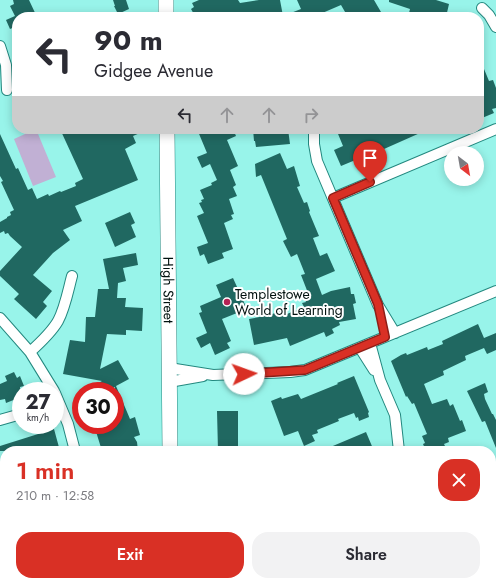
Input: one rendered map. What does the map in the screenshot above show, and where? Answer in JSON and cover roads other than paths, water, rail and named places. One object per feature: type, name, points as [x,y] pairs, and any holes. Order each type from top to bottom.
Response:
[{"type":"main road","points":[[166,0],[166,12]]},
{"type":"main road","name":"High Street","points":[[167,134],[170,446]]},
{"type":"street","points":[[482,8],[489,15],[496,26]]},
{"type":"street","points":[[0,46],[6,65],[7,90]]},
{"type":"street","points":[[333,198],[496,130]]},
{"type":"street","points":[[314,134],[316,157],[390,335]]},
{"type":"street","points":[[30,352],[48,335],[57,322],[62,312],[72,276]]},
{"type":"street","points":[[169,375],[275,373],[305,370],[496,291]]},
{"type":"street","points":[[0,318],[30,352],[47,382]]},
{"type":"street","points":[[370,343],[380,380],[395,415],[398,446]]},
{"type":"street","points":[[360,348],[380,380]]},
{"type":"street","points":[[64,415],[74,446]]},
{"type":"street","points":[[0,420],[12,417]]},
{"type":"place","name":"Templestowe World of Learning","points":[[227,302]]}]
